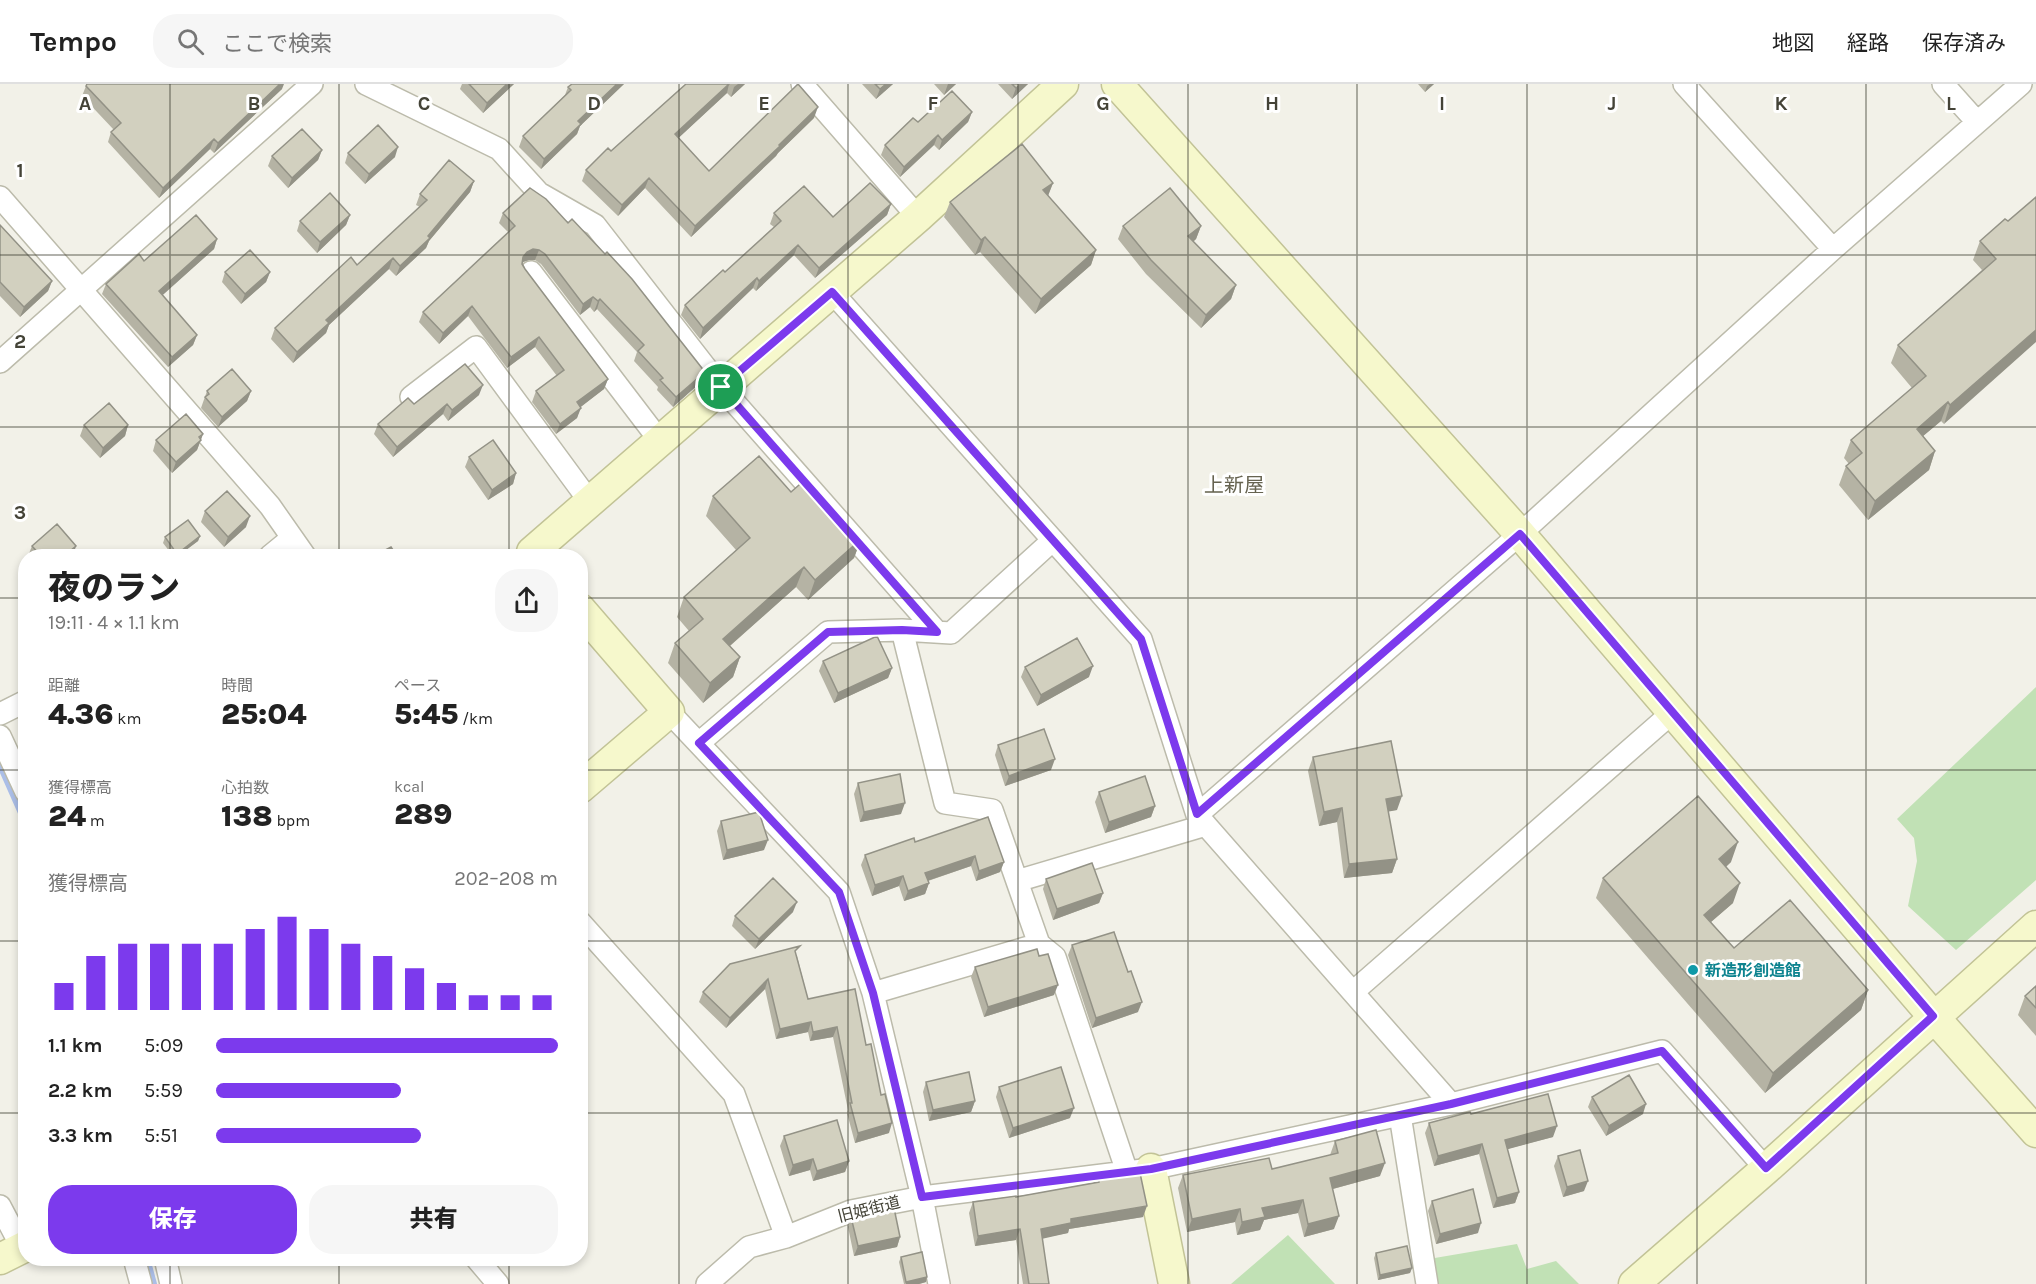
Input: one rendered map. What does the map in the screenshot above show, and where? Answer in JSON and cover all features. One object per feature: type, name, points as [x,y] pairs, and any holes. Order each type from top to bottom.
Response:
[{"type":"street","points":[[0,362],[312,84]]},
{"type":"street","points":[[366,84],[499,150],[539,193],[595,225],[721,387],[937,632]]},
{"type":"street","points":[[802,84],[918,217]]},
{"type":"street","points":[[535,549],[918,217],[1063,84]]},
{"type":"street","points":[[1117,84],[1520,534],[1933,1016],[2036,1132]]},
{"type":"street","points":[[1684,84],[1833,249]]},
{"type":"street","points":[[1943,84],[1977,122]]},
{"type":"street","points":[[1017,881],[1202,820],[1833,249],[2021,84]]},
{"type":"street","points":[[0,198],[270,506],[299,549]]},
{"type":"street","points":[[531,272],[660,441]]},
{"type":"street","points":[[832,292],[1141,639],[1202,820],[1451,1104]]},
{"type":"street","points":[[411,397],[476,346],[590,502]]},
{"type":"street","points":[[279,549],[292,538]]},
{"type":"street","points":[[699,743],[828,632],[902,630],[951,633],[1053,540]]},
{"type":"street","points":[[588,618],[669,712],[839,892],[873,993],[922,1197],[939,1284]]},
{"type":"street","points":[[902,630],[945,803],[992,810],[1039,944],[1055,957],[1139,1171],[1174,1284]]},
{"type":"street","points":[[0,714],[18,705]]},
{"type":"street","points":[[588,781],[669,712]]},
{"type":"street","points":[[1353,992],[1673,712]]},
{"type":"street","points":[[0,736],[18,775]]},
{"type":"street","points":[[1634,1284],[2036,926]]},
{"type":"street","points":[[588,931],[734,1094],[786,1237]]},
{"type":"street","points":[[873,993],[1039,944]]},
{"type":"street","name":"旧姫街道","points":[[707,1284],[749,1247],[786,1237],[851,1210],[922,1197],[1139,1171],[1451,1104],[1662,1051],[1766,1168]]},
{"type":"street","points":[[1400,1115],[1427,1284]]},
{"type":"street","points":[[0,1206],[16,1251]]},
{"type":"street","points":[[136,1266],[141,1284]]},
{"type":"street","points":[[167,1266],[171,1284]]},
{"type":"street","points":[[483,1266],[498,1284]]},
{"type":"green space","points":[[2036,687],[2036,880],[1956,950],[1908,906],[1917,861],[1914,838],[1897,819]]},
{"type":"green space","points":[[1288,1235],[1335,1284],[1231,1284]]},
{"type":"green space","points":[[1517,1244],[1527,1269],[1556,1261],[1579,1284],[1427,1284],[1423,1260]]},
{"type":"building","points":[[87,84],[280,84],[218,143],[214,139],[163,188],[111,132],[121,123],[86,86]]},
{"type":"building","points":[[469,84],[507,84],[487,103]]},
{"type":"building","points":[[572,84],[617,84],[578,121],[581,124],[544,159],[523,136],[571,90],[568,87]]},
{"type":"building","points":[[686,84],[729,84],[675,134],[709,171],[798,84],[818,107],[695,226],[649,178],[622,205],[586,170],[608,148],[611,151]]},
{"type":"building","points":[[875,84],[886,84],[880,89]]},
{"type":"building","points":[[952,91],[972,112],[942,140],[938,135],[904,167],[885,145],[913,118],[918,122]]},
{"type":"building","points":[[378,125],[398,147],[369,174],[348,153]]},
{"type":"building","points":[[302,129],[322,150],[292,178],[272,156]]},
{"type":"building","points":[[1022,144],[1053,183],[1043,190],[1096,250],[1041,299],[985,237],[981,240],[950,202]]},
{"type":"building","points":[[449,160],[474,181],[428,236],[430,238],[400,266],[393,258],[326,320],[329,323],[297,352],[275,328],[351,257],[357,265],[427,200],[420,194]]},
{"type":"building","points":[[870,183],[891,204],[819,268],[798,245],[759,281],[757,278],[703,328],[685,305],[781,221],[774,213],[804,186],[833,217]]},
{"type":"building","points":[[530,188],[546,199],[568,223],[572,219],[605,254],[607,252],[632,279],[705,372],[676,397],[660,380],[663,378],[638,351],[644,345],[600,299],[598,301],[593,297],[583,304],[545,254],[539,250],[533,249],[527,252],[522,264],[608,379],[577,402],[581,408],[560,424],[536,391],[564,370],[539,337],[511,357],[472,306],[443,333],[423,312],[515,226],[503,213]]},
{"type":"building","points":[[1170,188],[1201,226],[1188,236],[1236,285],[1206,315],[1151,260],[1123,226]]},
{"type":"building","points":[[330,193],[350,215],[320,242],[300,221]]},
{"type":"building","points":[[2036,197],[2036,330],[1950,405],[1948,402],[1917,429],[1935,451],[1875,501],[1846,466],[1862,453],[1851,440],[1926,376],[1898,345],[1996,259],[1980,241],[2005,219],[2008,221]]},
{"type":"building","points":[[196,215],[217,239],[159,291],[197,335],[172,357],[106,284],[139,254],[144,261]]},
{"type":"building","points":[[0,225],[52,281],[24,307],[0,282]]},
{"type":"building","points":[[250,250],[270,272],[245,294],[225,272]]},
{"type":"building","points":[[465,364],[483,385],[452,410],[447,404],[397,447],[378,424],[408,398],[414,404]]},
{"type":"building","points":[[232,369],[251,391],[222,417],[205,397],[209,394],[207,391]]},
{"type":"building","points":[[109,403],[128,425],[103,448],[84,425]]},
{"type":"building","points":[[186,414],[203,434],[199,437],[201,440],[176,462],[156,440]]},
{"type":"building","points":[[493,440],[516,473],[492,490],[469,457]]},
{"type":"building","points":[[759,456],[791,492],[807,478],[861,539],[815,580],[804,567],[723,639],[740,657],[710,683],[675,643],[703,619],[684,597],[750,538],[713,496]]},
{"type":"building","points":[[227,491],[250,516],[228,537],[205,511]]},
{"type":"building","points":[[188,520],[200,536],[183,549],[173,549],[165,537]]},
{"type":"building","points":[[57,524],[76,546],[72,549],[35,549],[32,546]]},
{"type":"building","points":[[877,636],[892,668],[838,693],[823,661]]},
{"type":"building","points":[[1077,638],[1093,666],[1041,695],[1025,667]]},
{"type":"building","points":[[1044,729],[1055,759],[1009,776],[998,745]]},
{"type":"building","points":[[1391,741],[1402,796],[1386,799],[1397,859],[1349,864],[1342,808],[1324,812],[1313,757]]},
{"type":"building","points":[[900,774],[905,803],[864,812],[858,783]]},
{"type":"building","points":[[1145,776],[1155,806],[1109,822],[1099,792]]},
{"type":"building","name":"新造形創造館","points":[[1698,796],[1738,842],[1719,859],[1740,883],[1704,915],[1734,948],[1790,900],[1868,990],[1773,1073],[1603,878]]},
{"type":"building","points":[[759,812],[768,840],[727,850],[721,821]]},
{"type":"building","points":[[988,817],[1004,862],[979,871],[975,856],[925,873],[929,883],[908,891],[903,876],[875,885],[865,855],[914,838],[915,842]]},
{"type":"building","points":[[1092,863],[1103,893],[1057,909],[1046,879]]},
{"type":"building","points":[[773,878],[797,902],[759,939],[735,916]]},
{"type":"building","points":[[1114,932],[1128,972],[1131,971],[1142,1002],[1096,1018],[1072,945]]},
{"type":"building","points":[[800,946],[795,951],[808,999],[855,989],[866,1045],[871,1044],[881,1095],[885,1094],[892,1123],[858,1133],[850,1103],[852,1103],[837,1027],[813,1032],[811,1022],[780,1029],[768,979],[730,1018],[703,992],[730,964]]},
{"type":"building","points":[[1037,949],[1039,956],[1048,954],[1058,985],[988,1007],[975,967]]},
{"type":"building","points":[[2036,986],[2036,1008],[2025,996]]},
{"type":"building","points":[[1061,1067],[1074,1108],[1013,1128],[999,1087]]},
{"type":"building","points":[[969,1072],[975,1101],[933,1110],[926,1082]]},
{"type":"building","points":[[1629,1075],[1646,1104],[1609,1126],[1592,1097]]},
{"type":"building","points":[[1548,1094],[1557,1126],[1505,1140],[1519,1192],[1497,1198],[1482,1144],[1438,1156],[1429,1123]]},
{"type":"building","points":[[837,1120],[849,1161],[817,1171],[813,1159],[793,1165],[784,1136]]},
{"type":"building","points":[[1376,1130],[1385,1163],[1330,1178],[1339,1216],[1308,1224],[1303,1200],[1262,1208],[1265,1217],[1242,1222],[1240,1209],[1192,1219],[1183,1175],[1269,1158],[1272,1169],[1338,1153],[1335,1141]]},
{"type":"building","points":[[1580,1150],[1588,1181],[1567,1187],[1558,1156]]},
{"type":"building","points":[[1140,1173],[1147,1206],[1071,1219],[1071,1223],[1041,1229],[1049,1284],[1029,1284],[1020,1229],[978,1236],[973,1202],[1016,1197]]},
{"type":"building","points":[[1473,1189],[1481,1223],[1440,1234],[1432,1201]]},
{"type":"building","points":[[894,1208],[900,1237],[858,1246],[851,1217]]},
{"type":"building","points":[[1407,1246],[1412,1268],[1380,1275],[1376,1253]]},
{"type":"building","points":[[922,1252],[927,1277],[906,1282],[901,1257]]},
{"type":"waterway","points":[[0,763],[18,804]]},
{"type":"waterway","points":[[148,1266],[153,1284]]},
{"type":"place","name":"新造形創造館","points":[[1693,970]]},
{"type":"district","name":"上新屋","points":[[1234,485]]},
{"type":"route","points":[[832,292],[1141,639],[1197,814],[1520,534],[1933,1016],[1766,1168],[1662,1051],[1451,1104],[1151,1169],[922,1197],[873,993],[839,892],[699,743],[828,632],[902,630],[937,632],[721,387],[832,292]]}]
